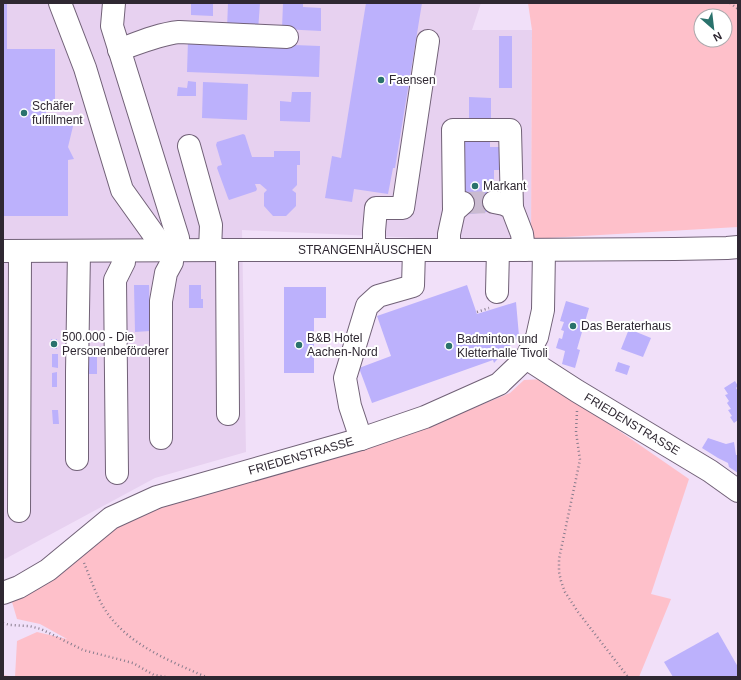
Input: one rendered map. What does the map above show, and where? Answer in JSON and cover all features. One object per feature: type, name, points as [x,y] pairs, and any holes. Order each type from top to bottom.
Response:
[{"type":"street","points":[[60,3],[85,68],[122,190],[157,239],[170,250],[172,262],[166,273],[161,301],[161,438]]},
{"type":"street","points":[[114,3],[112,26],[178,238],[170,250]]},
{"type":"street","points":[[119,50],[173,32],[287,37]]},
{"type":"street","points":[[374,250],[376,208],[403,208],[428,41]]},
{"type":"street","name":"FRIEDENSTRASSE","points":[[3,593],[19,587],[48,570],[111,518],[157,497],[361,439],[425,417],[499,384],[526,358],[537,337],[543,310],[534,250],[503,205],[510,130],[453,130],[459,207],[448,234],[449,250]]},
{"type":"street","points":[[189,146],[219,250],[228,414]]},
{"type":"street","name":"STRANGENHÄUSCHEN","points":[[12,251],[734,249]]},
{"type":"street","points":[[361,439],[350,406],[345,378],[367,306],[378,296],[413,286],[414,250]]},
{"type":"street","points":[[493,300],[498,250]]},
{"type":"street","points":[[12,251],[20,511]]},
{"type":"street","points":[[77,459],[79,251]]},
{"type":"street","points":[[117,473],[115,280],[124,262],[124,251]]},
{"type":"street","name":"FRIEDENSTRASSE","points":[[526,358],[577,391],[710,471],[738,491]]},
{"type":"path","points":[[730,3],[738,9]]},
{"type":"path","points":[[477,312],[493,300]]},
{"type":"path","points":[[577,391],[576,432],[580,460],[559,559],[559,572],[565,592],[578,612],[628,677]]},
{"type":"path","points":[[74,548],[84,563],[104,608],[116,623],[133,639],[154,653],[206,677]]},
{"type":"path","points":[[3,623],[10,625],[30,626],[41,629],[83,650],[133,663],[154,675],[166,677]]},
{"type":"shaded area","points":[[3,3],[481,3],[472,30],[532,30],[531,239],[439,239],[242,230],[246,452],[155,478],[5,559],[3,558]]},
{"type":"shaded area","points":[[528,3],[738,3],[738,227],[531,239],[532,30]]},
{"type":"shaded area","points":[[544,379],[689,479],[651,594],[671,599],[639,677],[15,677],[17,641],[37,632],[67,639],[40,624],[17,619],[12,602],[52,577],[116,527],[159,505],[430,426],[510,393],[524,380]]},
{"type":"shaded area","points":[[3,675],[15,677],[3,677]]},
{"type":"building","name":"Schäfer fulfillment","points":[[3,3],[7,3],[7,49],[55,49],[55,103],[46,104],[46,122],[74,122],[68,147],[74,159],[68,160],[68,216],[3,216]]},
{"type":"building","points":[[191,3],[213,3],[213,16],[191,15]]},
{"type":"building","points":[[228,3],[260,3],[258,31],[227,29]]},
{"type":"building","points":[[283,3],[303,3],[303,7],[321,8],[321,31],[282,29]]},
{"type":"building","name":"Faensen","points":[[366,3],[422,3],[395,168],[393,168],[388,194],[354,189],[352,202],[325,198],[332,156],[341,158]]},
{"type":"building","points":[[499,36],[512,36],[512,88],[499,88]]},
{"type":"building","points":[[188,41],[320,46],[319,77],[187,72]]},
{"type":"building","points":[[188,81],[196,82],[196,96],[177,96],[178,87],[187,88]]},
{"type":"building","points":[[203,82],[248,84],[247,120],[202,118]]},
{"type":"building","points":[[292,92],[311,92],[310,122],[280,121],[280,101],[291,102]]},
{"type":"building","points":[[469,97],[491,98],[491,123],[469,123]]},
{"type":"building","points":[[243,134],[245,135],[252,157],[274,157],[274,151],[300,151],[300,165],[297,165],[297,185],[292,190],[296,193],[296,206],[286,216],[273,216],[264,206],[264,193],[267,190],[260,184],[255,184],[257,189],[256,191],[229,200],[217,168],[218,166],[222,165],[216,145],[217,142]]},
{"type":"building","points":[[463,140],[490,140],[490,147],[501,147],[502,170],[494,170],[494,211],[463,215]]},
{"type":"building","points":[[134,285],[149,285],[150,331],[135,332]]},
{"type":"building","points":[[189,285],[201,285],[201,299],[203,299],[203,308],[189,308]]},
{"type":"building","name":"Badminton und Kletterhalle Tivoli","points":[[467,285],[477,314],[516,302],[519,336],[494,363],[493,360],[372,403],[359,368],[391,356],[377,316]]},
{"type":"building","name":"B&B Hotel Aachen-Nord","points":[[284,287],[326,287],[326,318],[314,318],[314,373],[284,373]]},
{"type":"building","name":"Das Beraterhaus","points":[[566,301],[589,308],[577,349],[580,350],[575,368],[562,364],[565,351],[556,348],[559,338],[562,339],[564,331],[561,330],[564,322],[560,321]]},
{"type":"building","points":[[629,329],[651,338],[643,357],[621,349]]},
{"type":"building","points":[[51,339],[57,339],[57,349],[52,349]]},
{"type":"building","points":[[89,351],[97,351],[97,374],[89,374]]},
{"type":"building","points":[[52,354],[58,354],[58,368],[52,367]]},
{"type":"building","points":[[618,362],[630,366],[627,375],[615,371]]},
{"type":"building","points":[[57,372],[57,387],[52,387],[52,373]]},
{"type":"building","points":[[735,381],[738,386],[736,388],[738,391],[738,420],[734,423],[728,410],[731,409],[727,403],[729,401],[725,395],[728,394],[724,388]]},
{"type":"building","points":[[52,410],[58,410],[59,424],[53,424]]},
{"type":"building","points":[[708,438],[726,444],[734,442],[736,455],[738,455],[738,473],[729,467],[728,463],[702,448]]},
{"type":"building","points":[[718,632],[738,667],[738,677],[673,677],[664,662]]},
{"type":"tunnel","points":[[463,203],[494,202]]},
{"type":"place","name":"Faensen","points":[[381,80]]},
{"type":"place","name":"Schäfer fulfillment","points":[[24,113]]},
{"type":"place","name":"Markant","points":[[475,186]]},
{"type":"place","name":"Das Beraterhaus","points":[[573,326]]},
{"type":"place","name":"500.000 - Die Personenbeförderer","points":[[54,344]]},
{"type":"place","name":"B&B Hotel Aachen-Nord","points":[[299,345]]},
{"type":"place","name":"Badminton und Kletterhalle Tivoli","points":[[449,346]]}]
